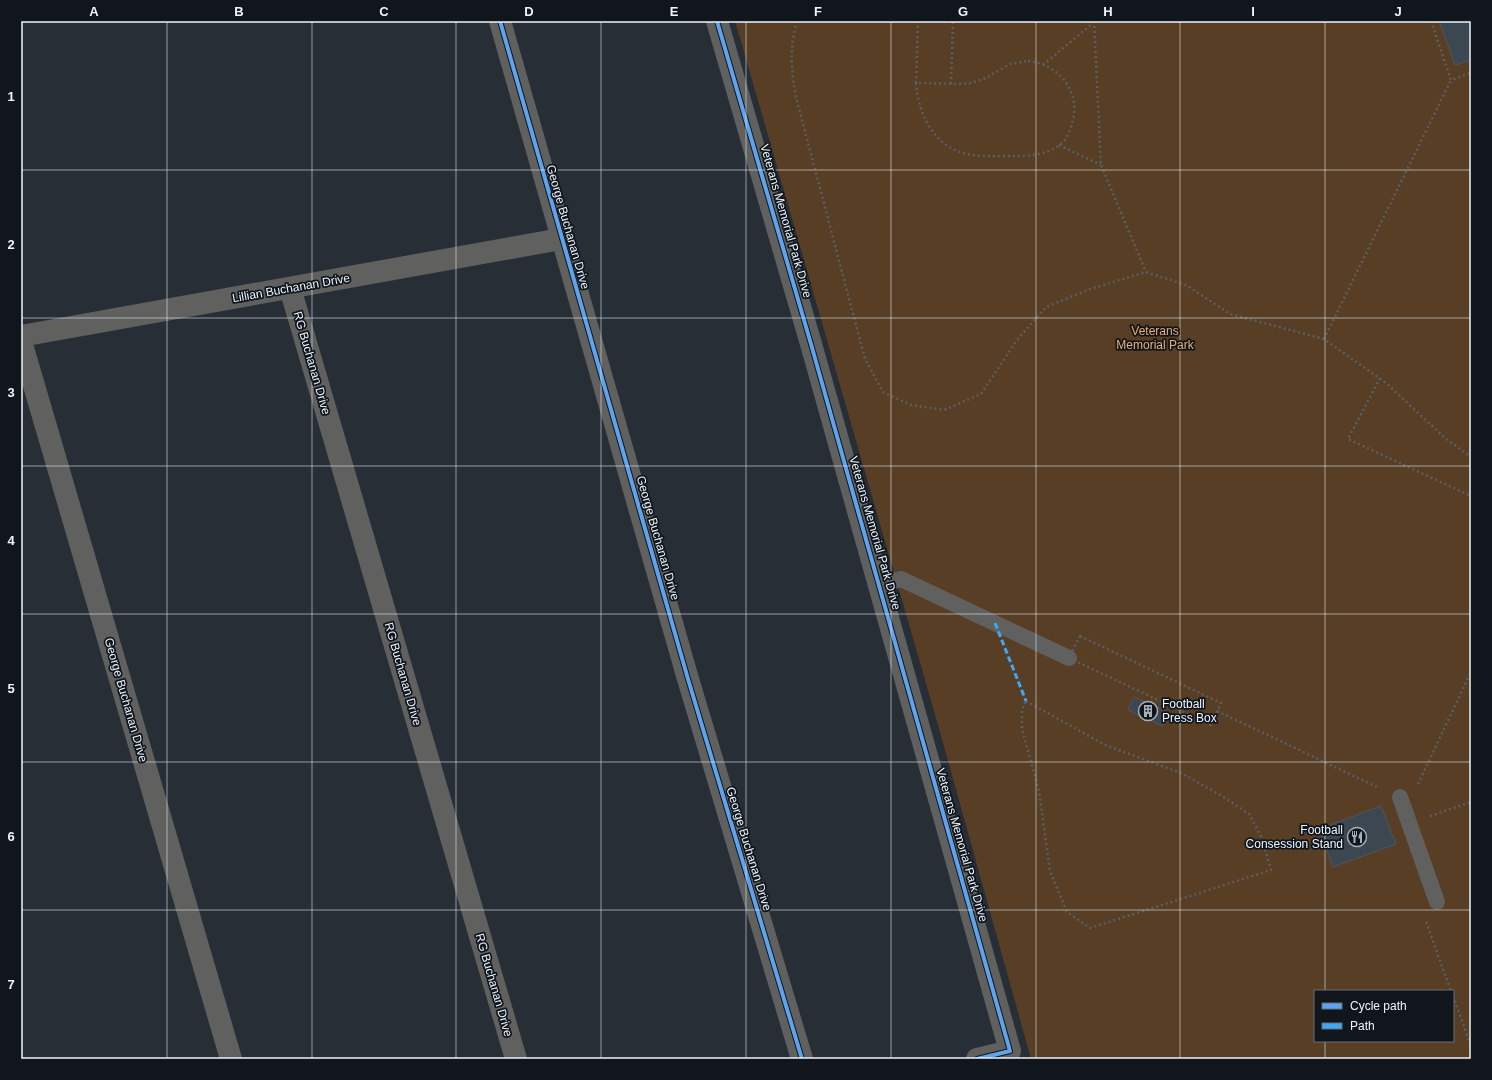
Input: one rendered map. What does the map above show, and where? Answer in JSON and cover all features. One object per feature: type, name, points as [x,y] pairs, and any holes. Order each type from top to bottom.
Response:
[{"type":"street","name":"George Buchanan Drive","points":[[500,21],[690,687],[802,1059]]},
{"type":"street","name":"Veterans Memorial Park Drive","points":[[717,21],[811,344],[1010,1051],[977,1059]]},
{"type":"street","name":"Lillian Buchanan Drive","points":[[21,336],[562,239]]},
{"type":"street","name":"RG Buchanan Drive","points":[[290,288],[516,1059]]},
{"type":"street","name":"George Buchanan Drive","points":[[21,341],[231,1059]]},
{"type":"lane","points":[[879,585],[901,579],[1069,658]]},
{"type":"lane","points":[[1405,811],[1438,902]]},
{"type":"path","points":[[797,21],[791,50],[795,94],[865,359],[883,392],[911,405],[944,410],[980,394],[1017,340],[1046,307],[1090,289],[1146,272],[1186,285],[1230,314],[1324,339],[1380,378],[1445,438],[1471,457]]},
{"type":"path","points":[[916,83],[951,84],[979,81],[1004,67],[1028,61],[1043,65],[1064,78],[1068,83],[1075,102],[1075,112],[1069,133],[1064,142],[1048,152],[1032,155],[982,156],[956,150],[938,137],[927,124],[918,102],[916,83],[918,21]]},
{"type":"path","points":[[951,84],[953,21]]},
{"type":"path","points":[[1431,21],[1451,80]]},
{"type":"path","points":[[1094,22],[1101,165],[1146,272]]},
{"type":"path","points":[[1043,65],[1094,22]]},
{"type":"path","points":[[1324,339],[1451,80],[1471,73]]},
{"type":"path","points":[[1059,145],[1101,165]]},
{"type":"path","points":[[1380,378],[1348,439],[1471,496]]},
{"type":"path","points":[[1080,636],[1221,703],[1217,711],[1211,725],[1069,658],[1080,636]]},
{"type":"path","points":[[1405,811],[1471,672]]},
{"type":"path","points":[[1026,701],[1105,744],[1181,773],[1228,799],[1249,814],[1262,838],[1272,870],[1090,928],[1067,912],[1050,871],[1039,791],[1022,728],[1022,709],[1026,701]]},
{"type":"path","points":[[1217,711],[1405,811],[1471,802]]},
{"type":"path","points":[[1424,915],[1451,990]]},
{"type":"path","points":[[1454,999],[1471,1046]]},
{"type":"green space","name":"Veterans Memorial Park","points":[[735,21],[1471,21],[1471,1059],[1031,1059],[940,732]]},
{"type":"building","points":[[1439,21],[1471,21],[1471,60],[1455,65]]},
{"type":"building","name":"Football Press Box","points":[[1134,697],[1168,712],[1162,726],[1128,710]]},
{"type":"building","name":"Football Consession Stand","points":[[1381,806],[1396,844],[1333,867],[1319,829]]},
{"type":"marked path","points":[[995,623],[1026,701]]},
{"type":"cycle path","points":[[500,21],[688,679],[802,1059]]},
{"type":"cycle path","points":[[717,21],[811,344],[1010,1051],[977,1059]]},
{"type":"place","name":"Football Press Box","points":[[1148,711]]},
{"type":"place","name":"Football Consession Stand","points":[[1357,837]]}]
